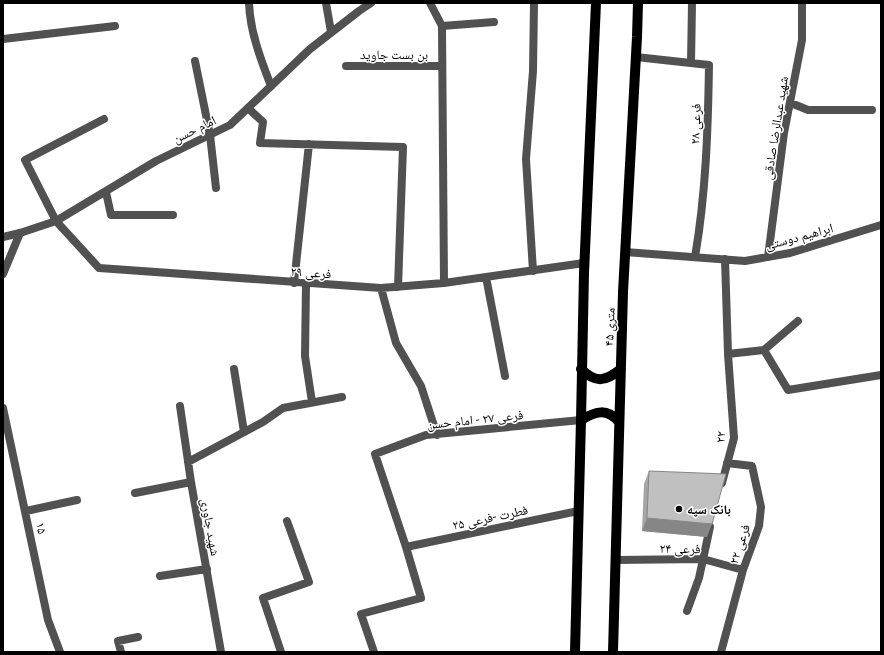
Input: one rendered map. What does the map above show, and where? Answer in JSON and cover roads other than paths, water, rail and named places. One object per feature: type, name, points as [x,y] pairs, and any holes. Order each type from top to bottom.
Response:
[{"type":"main road","name":"۴۵ متری","points":[[575,652],[584,263],[596,3]]},
{"type":"main road","name":"۴۵ متری","points":[[613,652],[621,369],[638,3]]},
{"type":"main road","points":[[581,369],[592,378],[603,380],[613,376],[621,369]]},
{"type":"main road","points":[[581,420],[592,413],[602,412],[613,415],[619,422]]},
{"type":"street","points":[[249,3],[249,14],[259,56],[271,86]]},
{"type":"street","points":[[326,3],[331,32]]},
{"type":"street","name":"امام حسن","points":[[3,237],[56,221],[156,161],[230,125],[310,49],[371,3]]},
{"type":"street","points":[[430,3],[442,26],[444,283]]},
{"type":"street","points":[[533,271],[526,159],[534,71],[534,3]]},
{"type":"street","points":[[691,63],[692,3]]},
{"type":"street","name":"شهید عبدالرضا صادقی","points":[[768,257],[784,134],[802,40],[802,3]]},
{"type":"street","points":[[442,26],[494,22]]},
{"type":"street","points":[[3,39],[115,26]]},
{"type":"street","name":"فرعی ۲۸","points":[[636,57],[709,65],[708,123],[701,224],[695,257]]},
{"type":"street","points":[[195,61],[210,135],[216,188]]},
{"type":"street","name":"بن بست جاوید","points":[[346,66],[442,66]]},
{"type":"street","points":[[791,103],[808,110],[872,110]]},
{"type":"street","points":[[248,108],[263,122],[260,143],[404,147],[398,287]]},
{"type":"street","name":"فرعی ۲۹","points":[[104,119],[25,160],[56,221],[99,268],[306,284],[381,288],[444,283],[584,263]]},
{"type":"street","points":[[294,283],[309,144]]},
{"type":"street","points":[[106,192],[111,215],[173,215]]},
{"type":"street","name":"ابراهیم دوستی","points":[[626,252],[745,261],[790,254],[881,225]]},
{"type":"street","points":[[3,274],[20,233]]},
{"type":"street","name":"۲۲","points":[[719,494],[734,438],[728,354],[725,259]]},
{"type":"street","points":[[486,277],[506,376]]},
{"type":"street","points":[[306,284],[305,356],[312,402]]},
{"type":"street","points":[[381,288],[396,343],[421,386],[437,435]]},
{"type":"street","points":[[728,354],[764,350],[798,321]]},
{"type":"street","points":[[764,350],[788,390],[881,375]]},
{"type":"street","points":[[234,369],[244,432]]},
{"type":"street","points":[[188,462],[263,422],[283,408],[342,397]]},
{"type":"street","name":"شهید جاوری","points":[[180,406],[191,482],[220,652]]},
{"type":"street","name":"۱۵","points":[[3,408],[48,620],[60,652]]},
{"type":"street","name":"فرعی ۲۷ - امام حسن","points":[[406,547],[375,454],[426,435],[581,420]]},
{"type":"street","name":"فرعی ۲۲","points":[[721,652],[743,570],[759,526],[761,507],[752,466],[727,463]]},
{"type":"street","points":[[135,493],[191,482]]},
{"type":"street","points":[[26,511],[77,500]]},
{"type":"street","name":"فطرت -فرعی ۲۵","points":[[406,547],[578,511]]},
{"type":"street","points":[[687,611],[699,578],[713,517]]},
{"type":"street","points":[[281,652],[263,598],[309,582],[287,521]]},
{"type":"street","points":[[374,652],[361,614],[421,598],[406,547]]},
{"type":"street","name":"فرعی ۲۴","points":[[616,560],[703,559],[743,570]]},
{"type":"street","points":[[160,576],[207,569]]},
{"type":"street","points":[[121,652],[118,641],[138,637]]},
{"type":"place","name":"بانک سپه","points":[[679,509]]}]
